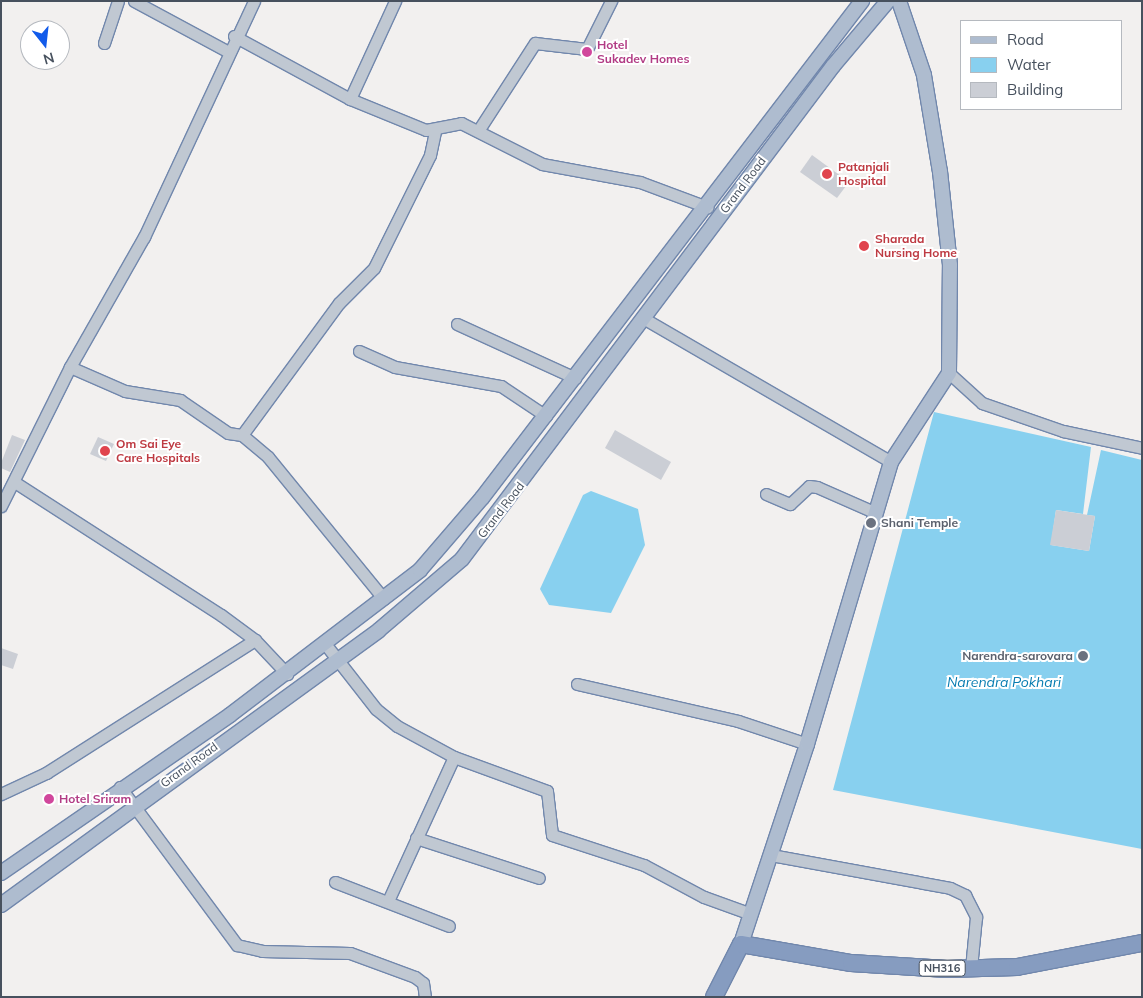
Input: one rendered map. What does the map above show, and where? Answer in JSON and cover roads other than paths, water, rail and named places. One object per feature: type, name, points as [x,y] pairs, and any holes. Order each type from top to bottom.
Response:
[{"type":"highway","name":"NH316","points":[[741,944],[851,963],[971,968],[1056,961],[1142,943]]},
{"type":"highway","points":[[714,997],[741,944]]},
{"type":"main road","name":"Grand Road","points":[[1,873],[120,787],[287,674],[384,599],[446,544],[707,207],[862,1]]},
{"type":"main road","name":"Grand Road","points":[[1,905],[133,806],[337,660],[462,559],[834,66],[888,1]]},
{"type":"main road","points":[[741,944],[808,744],[891,462],[950,373],[950,274],[940,172],[924,75],[900,1]]},
{"type":"street","points":[[104,43],[118,1]]},
{"type":"street","points":[[134,1],[227,51]]},
{"type":"street","points":[[1,506],[16,483],[70,367],[144,237],[227,51],[254,1]]},
{"type":"street","points":[[350,99],[395,1]]},
{"type":"street","points":[[478,131],[535,42],[587,49],[611,1]]},
{"type":"street","points":[[234,36],[350,99],[435,132]]},
{"type":"street","points":[[242,435],[339,303],[374,268],[430,156],[435,132],[453,122],[478,131],[542,164],[640,182],[707,207]]},
{"type":"street","points":[[643,318],[891,462]]},
{"type":"street","points":[[457,324],[575,378]]},
{"type":"street","points":[[359,351],[395,367],[501,386],[546,416]]},
{"type":"street","points":[[70,367],[125,391],[180,400],[228,433],[242,435],[268,457],[384,599]]},
{"type":"street","points":[[950,373],[982,402],[1063,432],[1142,448]]},
{"type":"street","points":[[16,483],[255,640],[287,674]]},
{"type":"street","points":[[766,494],[790,504],[809,486],[817,486],[876,513]]},
{"type":"street","points":[[1,794],[46,772],[255,640]]},
{"type":"street","points":[[326,645],[376,709],[454,757],[547,791],[552,835],[644,865],[704,897],[751,914]]},
{"type":"street","points":[[577,684],[738,722],[808,744]]},
{"type":"street","points":[[388,901],[454,757]]},
{"type":"street","points":[[120,787],[237,945],[262,951],[350,953],[415,977],[423,983],[425,997]]},
{"type":"street","points":[[416,838],[540,878]]},
{"type":"street","points":[[771,855],[950,888],[965,895],[976,917],[971,968]]},
{"type":"street","points":[[335,882],[449,926]]},
{"type":"water","name":"Narendra Pokhari","points":[[934,412],[1091,447],[1083,514],[1056,510],[1051,545],[1089,551],[1095,516],[1087,515],[1101,450],[1142,460],[1142,849],[833,790]]},
{"type":"water","points":[[591,491],[638,509],[645,545],[611,613],[549,605],[540,589],[583,495]]},
{"type":"place","name":"Hotel Sukadev Homes","points":[[587,52]]},
{"type":"place","name":"Patanjali Hospital","points":[[827,174]]},
{"type":"place","name":"Sharada Nursing Home","points":[[864,246]]},
{"type":"place","name":"Om Sai Eye Care Hospitals","points":[[105,451]]},
{"type":"place","name":"Shani Temple","points":[[871,523]]},
{"type":"place","name":"Narendra-sarovara","points":[[1083,656]]},
{"type":"place","name":"Hotel Sriram","points":[[49,799]]}]
